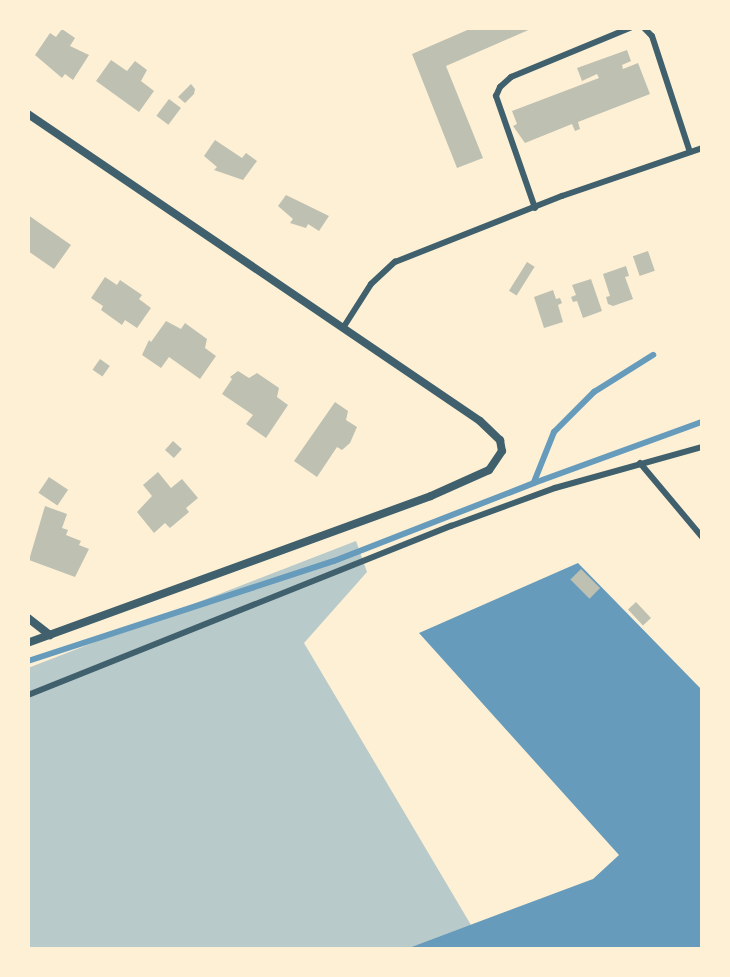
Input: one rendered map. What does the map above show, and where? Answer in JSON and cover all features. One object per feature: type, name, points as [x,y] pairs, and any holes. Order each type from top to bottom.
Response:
[{"type":"street","points":[[28,114],[480,421],[500,440],[502,451],[489,470],[431,496],[28,643]]},
{"type":"street","points":[[28,618],[50,635]]},
{"type":"lane","points":[[535,208],[496,96],[500,87],[511,77],[630,28]]},
{"type":"lane","points":[[644,28],[652,36],[690,152]]},
{"type":"lane","points":[[343,328],[371,284],[395,262],[702,148]]},
{"type":"lane","points":[[28,695],[451,526],[640,463],[702,447]]},
{"type":"lane","points":[[640,463],[702,537]]},
{"type":"shaded area","points":[[356,541],[367,572],[304,643],[471,925],[406,949],[28,949],[28,668]]},
{"type":"water","points":[[578,563],[702,690],[702,949],[406,949],[593,879],[619,855],[419,633]]},
{"type":"building","points":[[472,28],[533,28],[446,66],[483,158],[457,168],[412,54]]},
{"type":"building","points":[[62,29],[75,38],[70,46],[89,55],[73,80],[65,74],[62,78],[35,55],[50,33],[56,37]]},
{"type":"building","points":[[627,50],[631,61],[622,65],[623,69],[638,63],[650,94],[578,122],[580,129],[575,131],[572,124],[525,143],[513,126],[517,124],[512,111],[599,78],[597,74],[582,81],[577,68]]},
{"type":"building","points":[[111,60],[127,71],[135,61],[147,70],[141,81],[154,91],[139,112],[96,81]]},
{"type":"building","points":[[191,84],[194,94],[185,103],[178,97]]},
{"type":"building","points":[[169,99],[181,108],[168,125],[156,116]]},
{"type":"building","points":[[215,140],[242,158],[246,153],[257,161],[243,180],[214,170],[217,167],[204,156]]},
{"type":"building","points":[[286,195],[329,216],[319,231],[308,224],[306,228],[290,223],[293,219],[278,206]]},
{"type":"building","points":[[28,215],[71,245],[54,269],[28,251]]},
{"type":"building","points":[[648,251],[655,271],[640,276],[633,256]]},
{"type":"building","points":[[527,262],[535,267],[517,296],[509,291]]},
{"type":"building","points":[[626,266],[629,276],[625,277],[633,299],[613,306],[608,304],[606,297],[610,296],[603,274]]},
{"type":"building","points":[[105,277],[117,285],[120,280],[142,295],[139,299],[151,308],[137,328],[125,320],[122,325],[101,310],[103,306],[91,298]]},
{"type":"building","points":[[591,279],[602,311],[583,318],[577,301],[573,302],[571,297],[576,295],[572,285]]},
{"type":"building","points":[[553,290],[556,299],[560,298],[562,303],[558,305],[563,322],[544,328],[534,297]]},
{"type":"building","points":[[166,321],[181,329],[185,323],[207,339],[205,348],[216,356],[200,379],[169,357],[161,368],[142,355],[149,340],[151,342]]},
{"type":"building","points":[[100,359],[110,366],[102,377],[93,370]]},
{"type":"building","points":[[238,371],[249,378],[257,373],[279,388],[277,397],[288,405],[266,438],[246,424],[253,415],[222,394],[232,379],[230,377]]},
{"type":"building","points":[[335,402],[348,411],[346,420],[357,427],[350,443],[342,450],[337,447],[317,477],[294,461]]},
{"type":"building","points":[[173,441],[182,449],[174,458],[165,450]]},
{"type":"building","points":[[158,472],[171,488],[182,479],[198,498],[186,508],[189,512],[170,528],[165,523],[154,533],[137,512],[152,496],[143,485]]},
{"type":"building","points":[[49,477],[68,490],[57,506],[38,493]]},
{"type":"building","points":[[45,506],[67,514],[62,528],[68,530],[66,535],[81,541],[79,545],[89,549],[75,577],[29,560]]},
{"type":"building","points":[[581,569],[600,588],[589,599],[570,580]]},
{"type":"building","points":[[636,602],[651,618],[643,626],[628,610]]},
{"type":"waterway","points":[[534,482],[554,432],[594,392],[653,355]]},
{"type":"waterway","points":[[28,661],[334,561],[702,422]]}]
